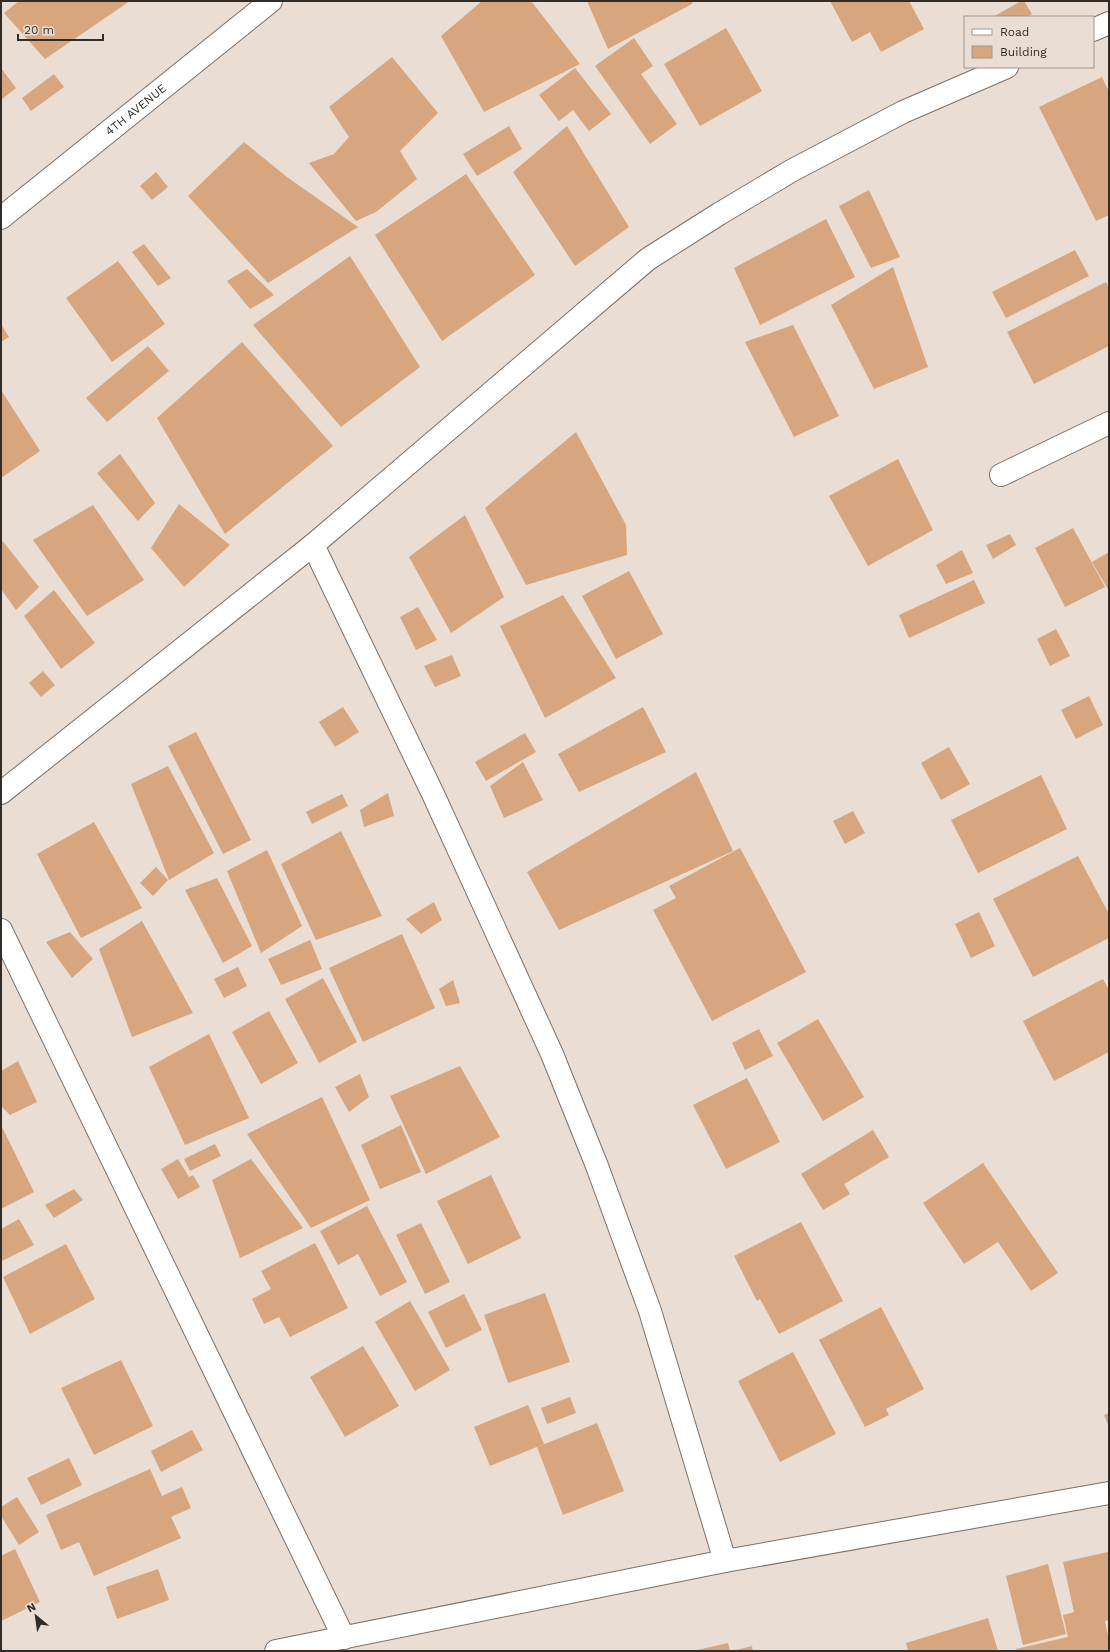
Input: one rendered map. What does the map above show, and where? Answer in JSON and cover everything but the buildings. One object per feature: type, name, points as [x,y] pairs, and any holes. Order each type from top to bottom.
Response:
[{"type":"street","name":"4TH AVENUE","points":[[1,218],[271,1]]},
{"type":"street","points":[[1094,30],[1109,23]]},
{"type":"street","points":[[1,793],[313,545],[648,260],[719,214],[792,171],[903,112],[1005,68]]},
{"type":"street","points":[[1000,475],[1109,423]]},
{"type":"street","points":[[313,545],[433,794],[554,1061],[597,1166],[650,1312],[725,1560]]},
{"type":"street","points":[[1,930],[344,1638]]},
{"type":"street","points":[[276,1651],[725,1560],[1109,1492]]}]
